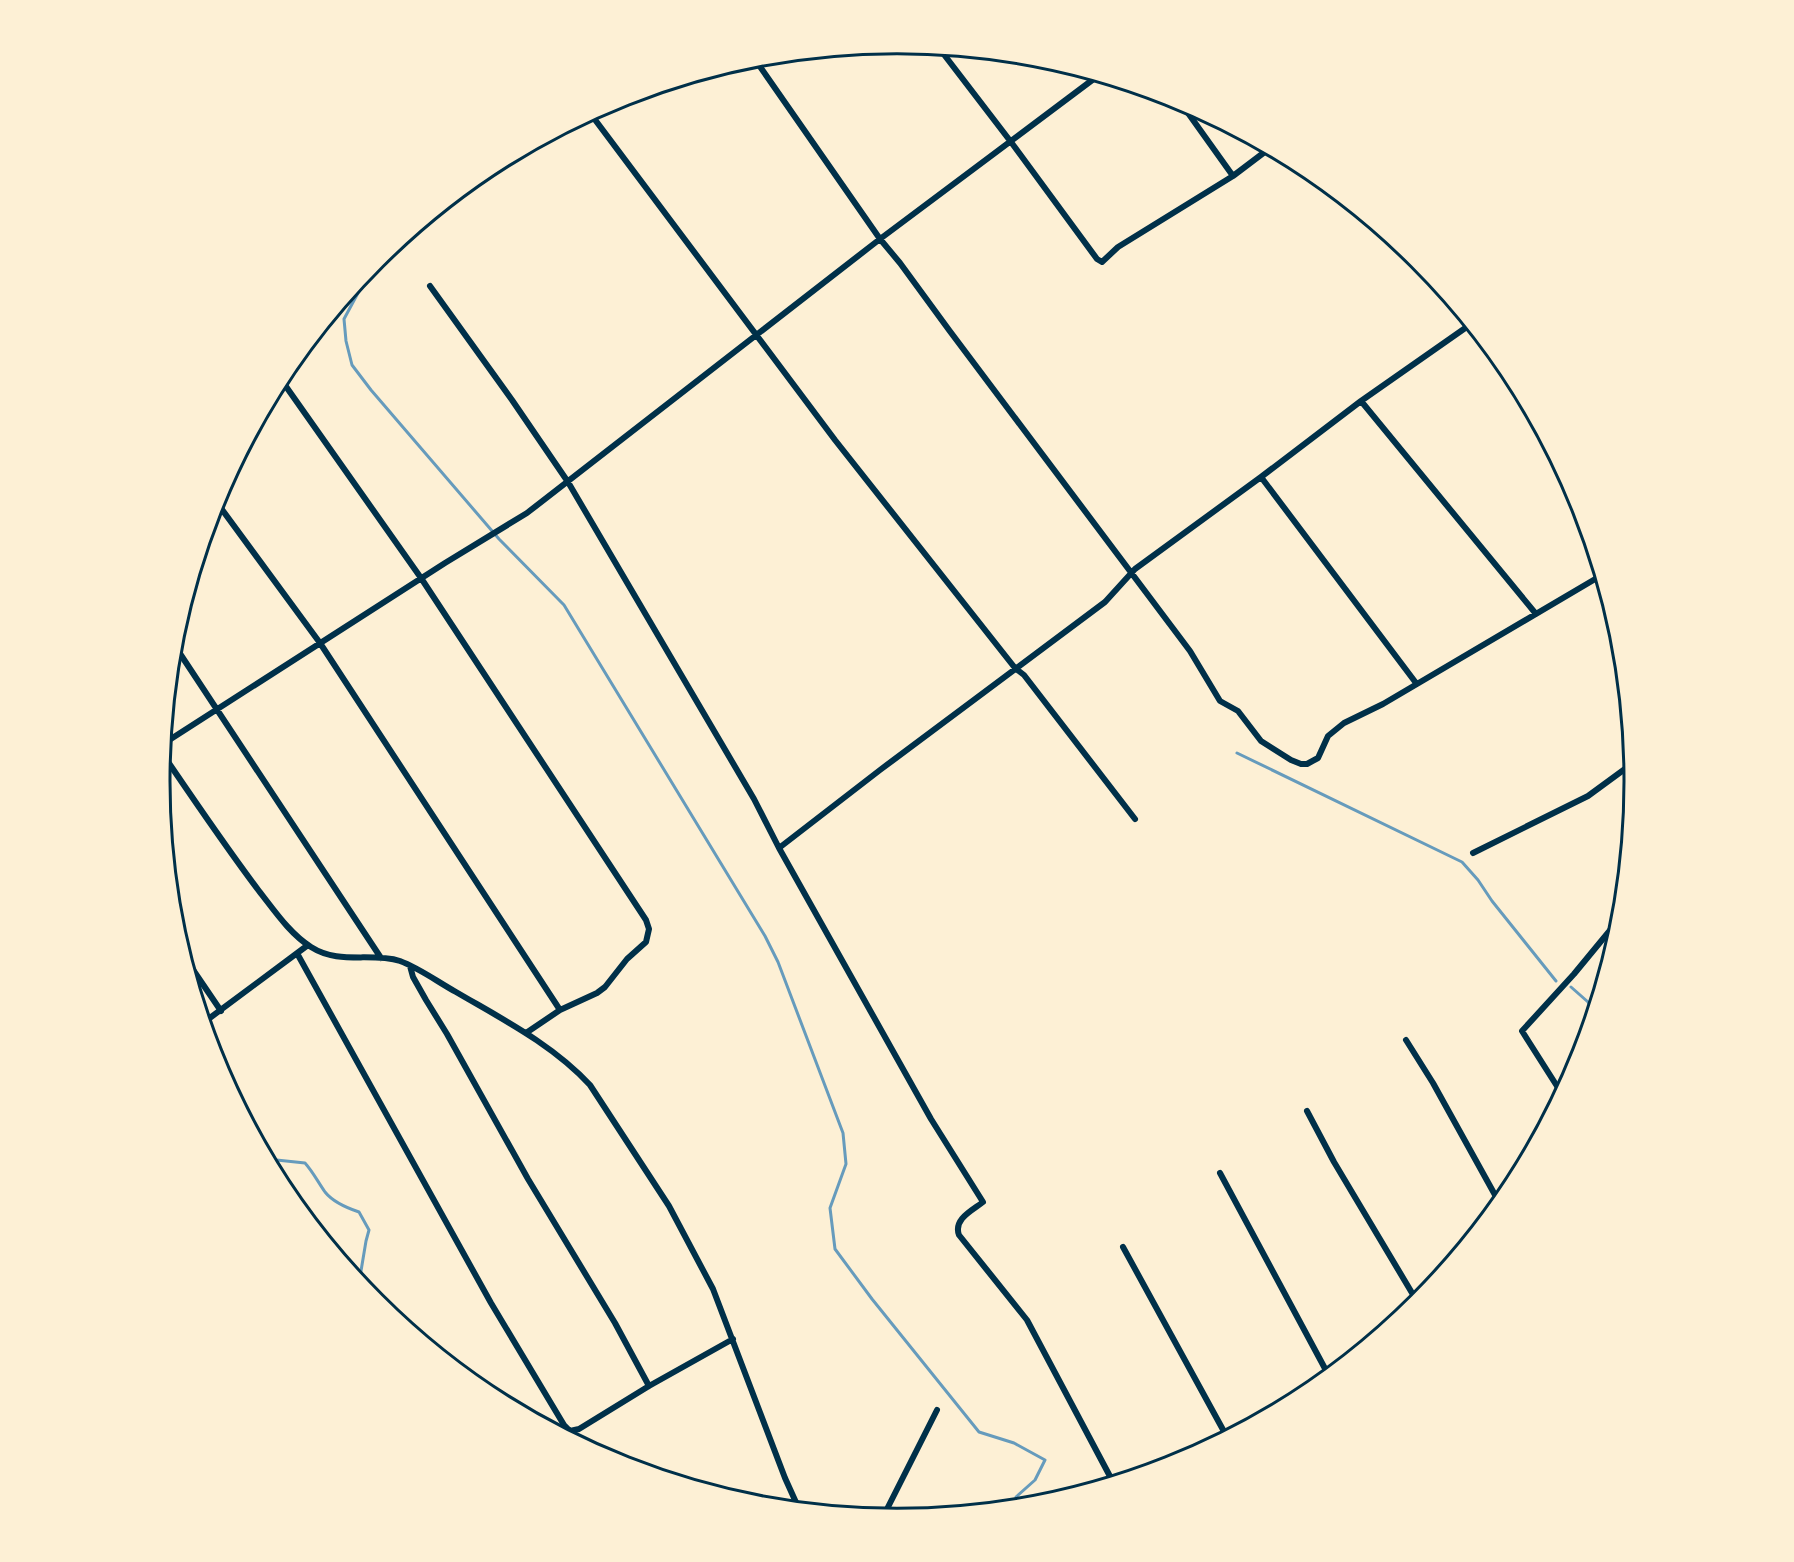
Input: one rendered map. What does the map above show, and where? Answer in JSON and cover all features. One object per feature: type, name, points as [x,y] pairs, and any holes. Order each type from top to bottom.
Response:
[{"type":"street","points":[[945,56],[1096,259],[1102,262],[1118,247],[1233,176],[1264,153]]},
{"type":"street","points":[[760,67],[880,239],[1190,651],[1220,701],[1238,711],[1261,741],[1296,762],[1309,763],[1318,758],[1328,736],[1351,719],[1383,704],[1595,579]]},
{"type":"street","points":[[172,738],[526,513],[880,239],[1091,81]]},
{"type":"street","points":[[1191,116],[1233,176]]},
{"type":"street","points":[[595,120],[835,440],[1015,668],[1024,675],[1135,819]]},
{"type":"street","points":[[430,286],[568,482],[754,799],[779,848],[927,1112],[983,1202],[958,1223],[959,1235],[1027,1320],[1110,1476]]},
{"type":"street","points":[[779,848],[1105,602],[1131,573],[1361,401],[1466,328]]},
{"type":"street","points":[[286,387],[422,578],[646,920],[649,929],[646,942],[627,959],[605,987],[560,1010],[526,1033]]},
{"type":"street","points":[[1361,401],[1536,614]]},
{"type":"street","points":[[1261,477],[1416,683]]},
{"type":"street","points":[[222,510],[320,643],[560,1010]]},
{"type":"street","points":[[181,655],[381,958]]},
{"type":"street","points":[[171,766],[231,854],[278,915],[308,945],[328,955],[381,958],[410,965],[526,1033],[574,1068],[595,1091],[669,1206],[718,1299],[795,1501]]},
{"type":"street","points":[[1473,853],[1588,796],[1624,770]]},
{"type":"street","points":[[1557,1086],[1522,1031],[1563,987],[1608,933]]},
{"type":"street","points":[[210,1018],[308,945]]},
{"type":"street","points":[[298,954],[497,1312],[569,1430]]},
{"type":"street","points":[[410,965],[413,977],[528,1179],[615,1323],[649,1386]]},
{"type":"street","points":[[197,976],[221,1011]]},
{"type":"street","points":[[1406,1040],[1433,1083],[1495,1194]]},
{"type":"street","points":[[1307,1111],[1334,1162],[1412,1294]]},
{"type":"street","points":[[1220,1173],[1325,1368]]},
{"type":"street","points":[[1123,1247],[1223,1431]]},
{"type":"street","points":[[571,1431],[579,1429],[649,1386],[733,1340]]},
{"type":"street","points":[[887,1508],[936,1410]]},
{"type":"waterway","points":[[357,294],[344,319],[352,365],[499,539],[564,605],[765,936],[778,962],[843,1133],[846,1164],[830,1208],[835,1249],[872,1299],[979,1432],[1014,1443],[1045,1460],[1035,1480],[1016,1498]]},
{"type":"waterway","points":[[1237,753],[1462,862],[1556,981]]},
{"type":"waterway","points":[[1571,987],[1589,1003]]},
{"type":"waterway","points":[[277,1160],[305,1163],[328,1196],[359,1212],[369,1230],[361,1272]]}]
